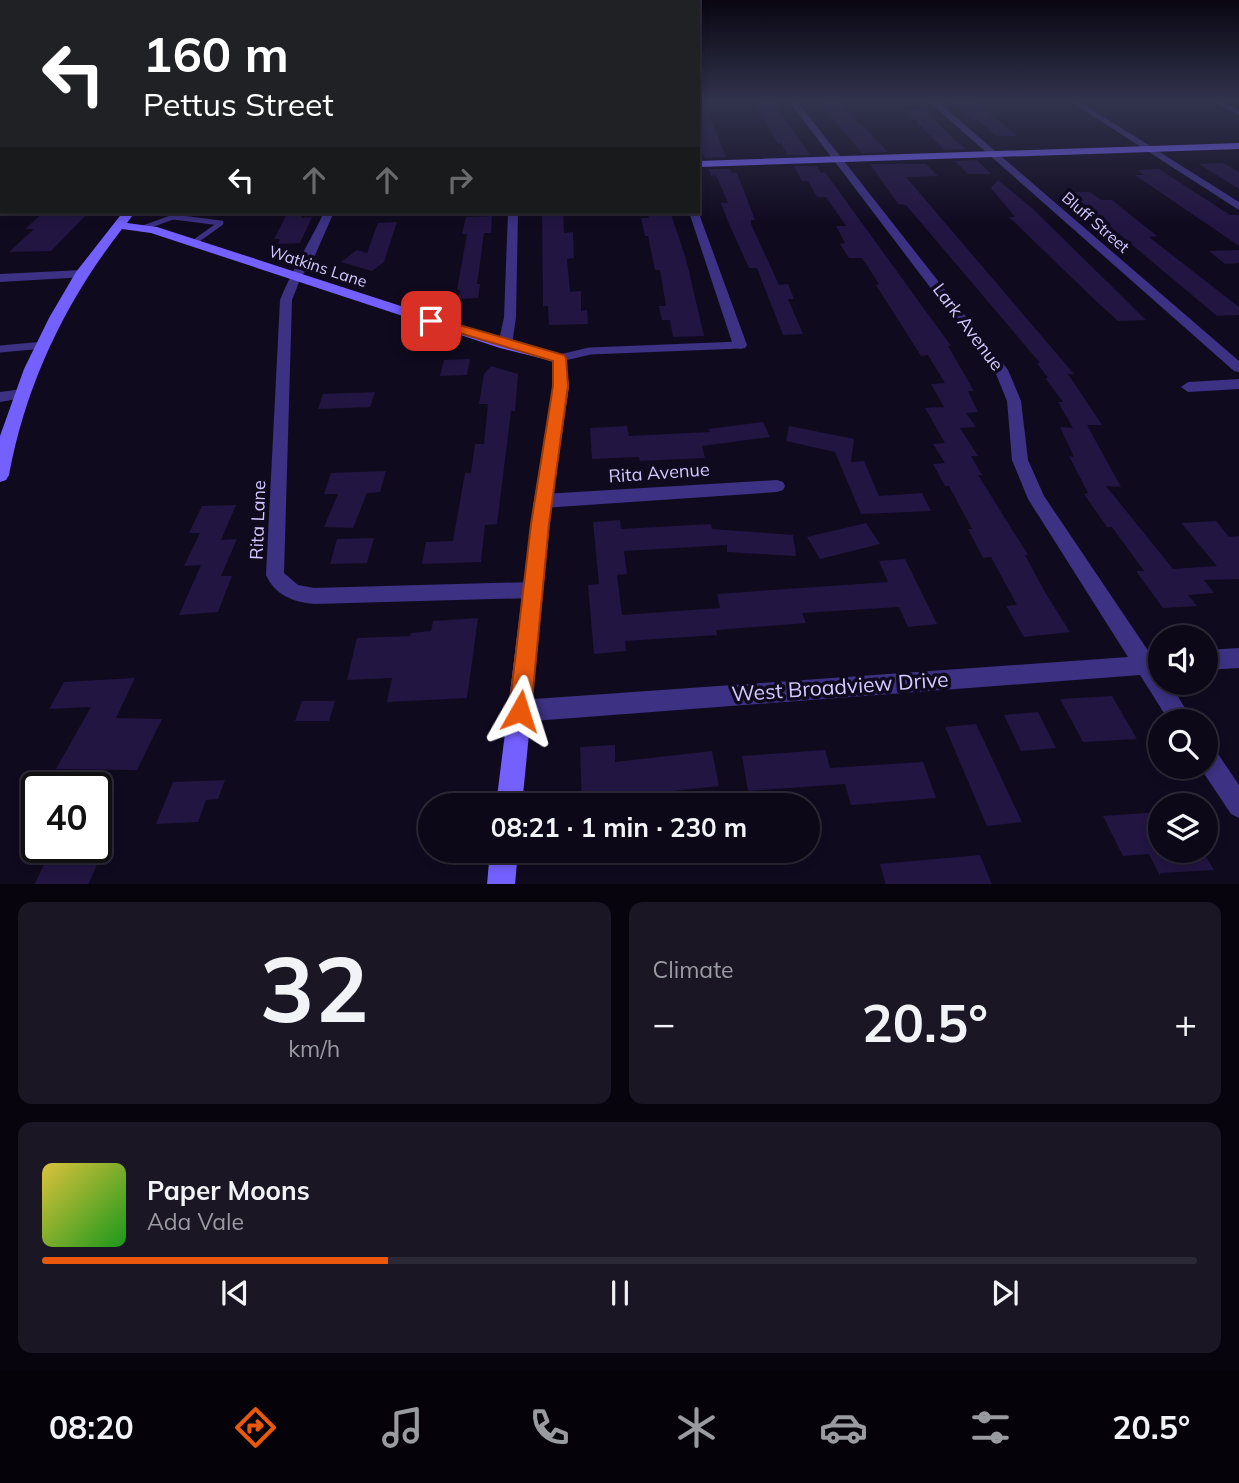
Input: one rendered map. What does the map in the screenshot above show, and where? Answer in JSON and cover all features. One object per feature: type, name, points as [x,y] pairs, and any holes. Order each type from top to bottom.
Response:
[{"type":"street","name":"Lark Avenue","points":[[824,141],[1003,373],[1014,401],[1016,443],[1027,479],[1037,499],[1148,657]]},
{"type":"street","name":"Bluff Street","points":[[979,141],[1239,368]]},
{"type":"street","points":[[1136,141],[1239,207]]},
{"type":"street","points":[[700,164],[1239,146]]},
{"type":"street","points":[[0,475],[12,422],[44,345],[82,274],[127,214]]},
{"type":"street","name":"Rita Lane","points":[[328,214],[286,300],[275,575],[284,587],[296,594],[314,596],[532,590]]},
{"type":"street","points":[[505,345],[510,317],[513,214]]},
{"type":"street","points":[[695,214],[740,345]]},
{"type":"street","name":"Watkins Lane","points":[[119,225],[143,228],[193,243],[505,345],[559,358]]},
{"type":"street","points":[[0,278],[82,274]]},
{"type":"street","points":[[510,793],[543,501],[561,386],[559,358]]},
{"type":"street","points":[[1188,387],[1239,384]]},
{"type":"street","points":[[0,397],[23,394]]},
{"type":"street","name":"Rita Avenue","points":[[543,501],[777,486]]},
{"type":"street","points":[[1218,659],[1239,658]]},
{"type":"street","name":"West Broadview Drive","points":[[520,711],[1148,664]]},
{"type":"street","points":[[1218,774],[1239,806]]},
{"type":"street","points":[[500,884],[502,863]]},
{"type":"lane","points":[[143,228],[165,217],[179,215],[221,223],[193,243]]},
{"type":"lane","points":[[0,349],[44,345]]},
{"type":"lane","points":[[559,358],[590,351],[740,345]]},
{"type":"building","points":[[700,141],[720,141],[726,157],[705,158]]},
{"type":"building","points":[[777,141],[801,141],[810,155],[788,155],[781,143]]},
{"type":"building","points":[[852,141],[878,141],[888,152],[862,153]]},
{"type":"building","points":[[935,141],[957,141],[966,149],[944,150]]},
{"type":"building","points":[[977,160],[991,174],[968,174],[955,161]]},
{"type":"building","points":[[1223,163],[1239,172],[1239,189],[1199,164]]},
{"type":"building","points":[[870,164],[926,164],[938,176],[906,177],[1074,374],[1068,374],[1102,425],[1087,425],[1121,487],[1106,486],[1173,569],[1217,566],[1181,523],[1216,521],[1229,537],[1239,536],[1239,579],[1204,580],[1214,593],[1188,595],[1197,606],[1163,608],[1136,571],[1144,571],[1112,527],[1107,527],[1084,494],[1088,493],[1069,456],[1074,457],[1060,427],[1073,428],[1058,402],[1063,402],[1037,363],[1040,363],[906,205],[898,204]]},
{"type":"building","points":[[794,166],[817,166],[821,173],[825,172],[951,346],[948,346],[974,391],[968,391],[978,412],[966,413],[976,427],[960,428],[978,456],[971,456],[982,475],[978,475],[1028,555],[1025,555],[1070,632],[1024,637],[1006,606],[1017,605],[991,557],[983,558],[968,529],[972,529],[949,486],[945,486],[933,464],[945,463],[933,444],[945,443],[925,408],[944,407],[931,384],[945,383],[928,355],[921,356],[862,258],[849,258],[840,244],[845,243],[836,226],[846,226],[826,197],[817,197],[808,181],[802,181]]},
{"type":"building","points":[[709,169],[730,169],[732,173],[737,173],[755,220],[751,220],[751,224],[779,285],[788,284],[794,299],[788,299],[803,334],[783,335],[757,268],[749,268],[729,224],[721,203],[728,203],[716,175],[711,176]]},
{"type":"building","points":[[1159,169],[1230,215],[1239,215],[1239,246],[1135,175],[1144,175],[1138,170]]},
{"type":"building","points":[[998,180],[1032,208],[1146,320],[1118,321],[1097,302],[1009,217],[1015,217],[991,188]]},
{"type":"building","points":[[1069,192],[1090,192],[1101,200],[1112,200],[1157,236],[1149,237],[1239,307],[1239,315],[1217,316]]},
{"type":"building","points":[[42,214],[87,214],[51,251],[9,252],[34,229],[25,229]]},
{"type":"building","points":[[287,214],[304,214],[301,218],[312,217],[300,243],[278,244],[280,239],[274,239]]},
{"type":"building","points":[[542,214],[563,214],[564,233],[573,232],[574,258],[567,259],[570,292],[581,291],[581,311],[587,310],[588,324],[549,325],[548,306],[543,306]]},
{"type":"building","points":[[648,214],[670,214],[672,217],[686,259],[704,336],[673,337],[670,320],[662,320],[659,306],[666,306],[660,270],[655,270],[641,218],[649,218]]},
{"type":"building","points":[[492,216],[491,233],[484,233],[477,284],[480,284],[478,298],[459,299],[460,290],[457,290],[467,234],[462,234],[466,217]]},
{"type":"building","points":[[397,222],[384,262],[372,271],[341,262],[357,250],[367,253],[378,223]]},
{"type":"building","points":[[1239,250],[1239,263],[1225,264],[1209,251]]},
{"type":"building","points":[[470,359],[467,375],[440,376],[444,360]]},
{"type":"building","points":[[491,366],[518,374],[515,411],[511,411],[497,524],[485,525],[481,562],[422,564],[426,542],[453,541],[465,473],[471,473],[475,444],[484,444],[488,404],[479,404],[484,374]]},
{"type":"building","points":[[375,392],[370,407],[318,409],[323,394]]},
{"type":"building","points":[[763,422],[770,437],[702,446],[705,458],[640,461],[639,457],[592,459],[590,428],[627,426],[629,436],[710,432],[708,429]]},
{"type":"building","points":[[789,426],[854,439],[851,462],[864,461],[879,496],[922,493],[931,511],[861,514],[835,452],[786,441]]},
{"type":"building","points":[[386,471],[380,492],[367,493],[353,528],[324,527],[338,494],[324,494],[331,473]]},
{"type":"building","points":[[236,505],[221,540],[237,539],[221,576],[232,576],[218,612],[179,615],[201,565],[184,566],[200,533],[189,533],[202,506]]},
{"type":"building","points":[[620,520],[621,529],[711,524],[712,529],[793,535],[796,556],[727,552],[727,545],[624,551],[627,574],[617,575],[622,615],[720,608],[717,594],[888,582],[879,561],[905,559],[937,624],[908,627],[899,607],[802,613],[806,623],[716,630],[717,635],[625,641],[626,651],[594,654],[588,585],[599,584],[593,522]]},
{"type":"building","points":[[866,523],[880,544],[820,559],[807,537]]},
{"type":"building","points":[[374,538],[367,563],[330,564],[337,539]]},
{"type":"building","points":[[478,618],[467,698],[387,702],[392,678],[347,680],[357,638],[410,636],[411,633],[431,631],[433,621]]},
{"type":"building","points":[[135,678],[116,718],[162,719],[137,770],[56,769],[91,707],[49,709],[64,682]]},
{"type":"building","points":[[1112,696],[1137,739],[1083,742],[1060,699]]},
{"type":"building","points":[[302,701],[335,701],[329,721],[295,721]]},
{"type":"building","points":[[1038,712],[1056,748],[1021,751],[1004,715]]},
{"type":"building","points":[[976,724],[1022,822],[987,826],[945,727]]},
{"type":"building","points":[[615,745],[615,762],[712,751],[719,786],[655,793],[582,793],[580,747]]},
{"type":"building","points":[[825,750],[830,768],[923,762],[936,798],[851,805],[845,784],[748,791],[742,756]]},
{"type":"building","points":[[225,780],[218,799],[206,800],[198,822],[156,824],[173,782]]},
{"type":"building","points":[[1148,813],[1148,854],[1123,856],[1103,816]]},
{"type":"building","points":[[980,855],[992,884],[886,884],[880,864]]},
{"type":"building","points":[[45,863],[98,863],[88,884],[34,884]]},
{"type":"building","points":[[1154,863],[1210,863],[1214,870],[1160,873],[1160,876]]},
{"type":"route","points":[[431,321],[505,345],[559,358],[561,386],[540,524],[520,711]]}]
